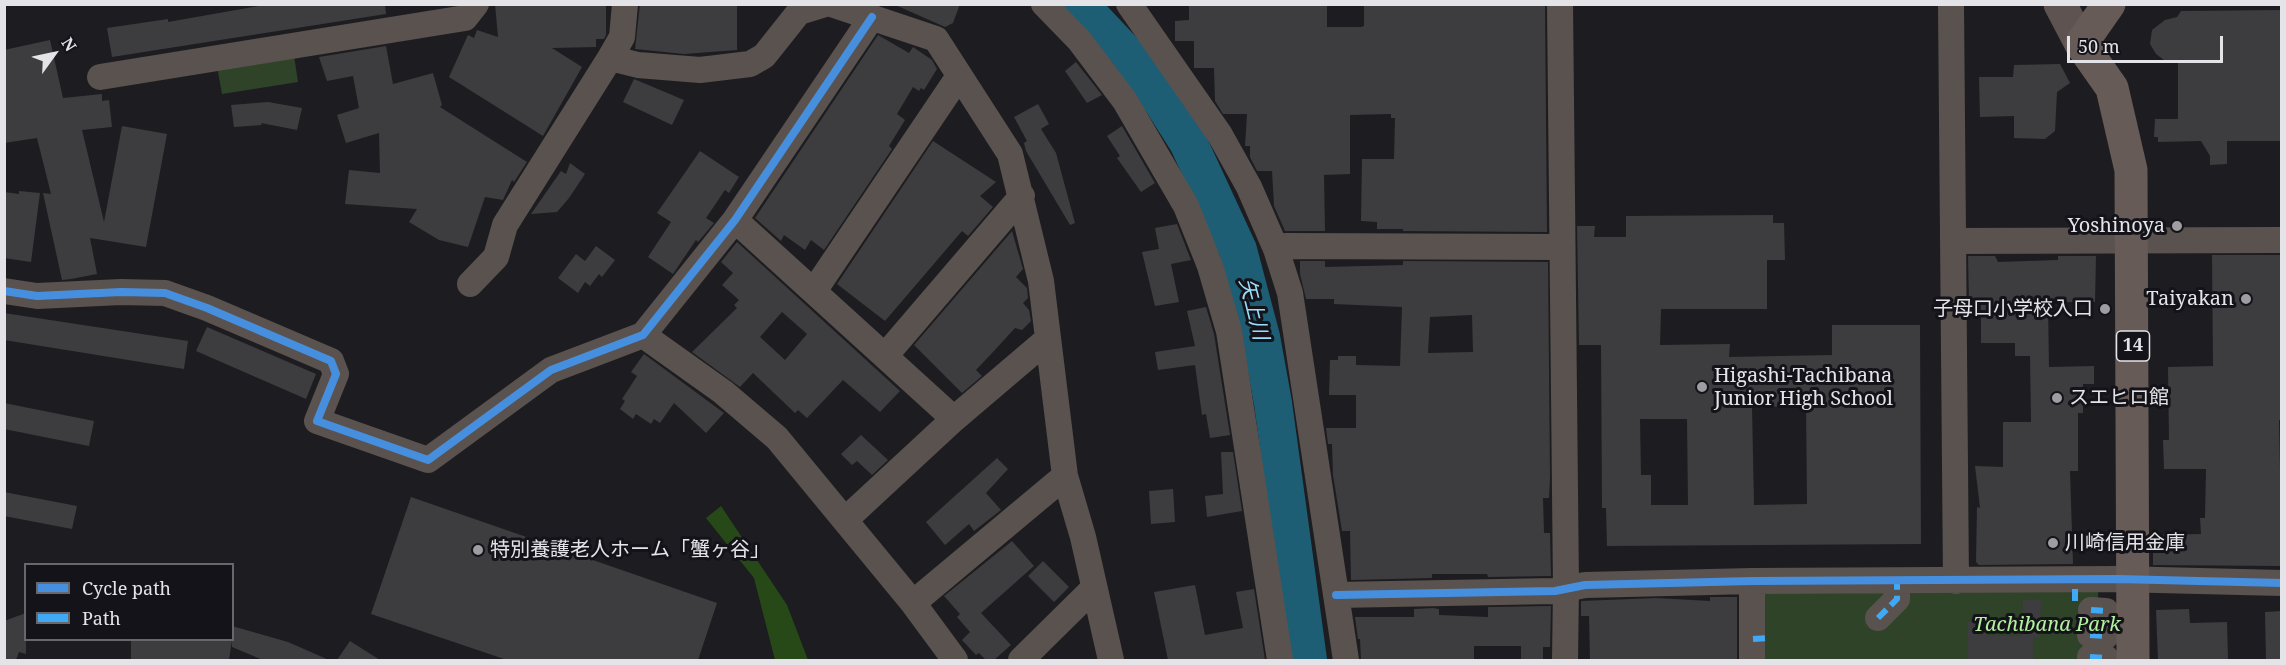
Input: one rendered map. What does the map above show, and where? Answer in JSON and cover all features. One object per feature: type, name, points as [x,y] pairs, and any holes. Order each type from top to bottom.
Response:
[{"type":"main road","points":[[2081,44],[2109,4]]},
{"type":"main road","name":"14","points":[[2081,44],[2112,88],[2123,127],[2131,170],[2126,239],[2125,580],[2099,631]]},
{"type":"street","points":[[100,77],[465,18],[476,4]]},
{"type":"street","points":[[470,284],[496,257],[505,225],[622,37],[625,4]]},
{"type":"street","points":[[610,58],[639,65],[700,70],[750,64],[764,56],[799,12],[825,4]]},
{"type":"street","points":[[831,4],[936,39],[1010,154],[1041,281],[1065,476],[1083,537],[1111,660]]},
{"type":"street","points":[[1044,4],[1079,40],[1125,100],[1186,206],[1210,266],[1229,332],[1280,660]]},
{"type":"street","points":[[1129,4],[1220,135],[1250,187],[1276,249],[1290,293],[1346,660]]},
{"type":"street","points":[[1560,4],[1565,660]]},
{"type":"street","points":[[1951,4],[1956,581]]},
{"type":"street","points":[[2060,4],[2081,44]]},
{"type":"street","points":[[4,291],[36,296],[122,292],[165,293],[207,308],[331,361],[336,374],[317,421],[428,460],[551,370],[643,335],[735,220],[872,17]]},
{"type":"street","points":[[814,291],[959,76]]},
{"type":"street","points":[[885,356],[1022,196]]},
{"type":"street","points":[[735,220],[954,419]]},
{"type":"street","points":[[1953,241],[2282,240]]},
{"type":"street","points":[[1276,249],[1285,246],[1563,248]]},
{"type":"street","points":[[643,335],[723,392],[777,438],[913,603],[955,660]]},
{"type":"street","points":[[845,520],[954,419],[1048,339]]},
{"type":"street","points":[[913,603],[1065,476]]},
{"type":"street","points":[[1336,595],[1555,591],[1585,585],[1752,581],[1956,581],[2099,631],[2125,580],[2282,583]]},
{"type":"street","points":[[1752,581],[1758,646]]},
{"type":"street","points":[[1878,618],[1897,599],[1897,582]]},
{"type":"street","points":[[1021,660],[1093,589]]},
{"type":"green space","points":[[294,56],[298,82],[222,94],[217,66]]},
{"type":"green space","points":[[721,506],[787,605],[808,660],[775,660],[754,578],[706,518]]},
{"type":"green space","name":"Tachibana Park","points":[[2098,588],[2099,660],[1759,660],[1758,596],[1765,592]]},
{"type":"building","points":[[270,4],[385,4],[386,14],[112,57],[107,28],[168,19],[168,22]]},
{"type":"building","points":[[495,4],[606,6],[606,35],[604,39],[596,39],[596,47],[552,48],[582,67],[543,136],[449,77],[468,35],[474,38],[477,30],[498,37]]},
{"type":"building","points":[[640,4],[737,4],[737,50],[684,54],[635,49]]},
{"type":"building","points":[[893,4],[960,4],[953,23],[945,27]]},
{"type":"building","points":[[1189,4],[1327,4],[1327,27],[1361,27],[1364,26],[1364,4],[1545,4],[1547,232],[1403,231],[1403,229],[1377,229],[1377,222],[1361,221],[1362,159],[1394,159],[1395,118],[1391,118],[1391,114],[1350,115],[1350,174],[1324,175],[1325,231],[1285,231],[1274,206],[1272,171],[1257,171],[1250,157],[1250,146],[1245,146],[1247,114],[1223,114],[1215,101],[1214,68],[1194,68],[1194,41],[1175,41],[1175,21],[1189,20]]},
{"type":"building","points":[[2282,10],[2282,141],[2227,141],[2227,164],[2210,165],[2210,156],[2201,141],[2158,142],[2158,137],[2154,137],[2155,119],[2178,119],[2178,63],[2164,60],[2156,54],[2150,44],[2152,30],[2165,20],[2177,17],[2181,11]]},
{"type":"building","points":[[878,35],[909,53],[913,47],[932,60],[937,69],[924,90],[921,88],[919,91],[913,87],[897,114],[905,120],[889,146],[892,149],[824,250],[811,240],[805,250],[784,235],[781,241],[755,218]]},
{"type":"building","points":[[50,40],[63,98],[102,94],[102,101],[109,100],[112,127],[82,130],[104,222],[122,126],[167,134],[146,247],[90,238],[97,274],[62,280],[43,193],[51,194],[37,138],[4,143],[4,50]]},
{"type":"building","points":[[386,46],[393,84],[433,73],[442,105],[440,107],[527,162],[514,182],[512,180],[503,200],[485,197],[468,247],[439,240],[409,222],[417,209],[345,204],[349,170],[380,173],[379,133],[346,143],[337,115],[359,108],[353,76],[327,81],[319,57]]},
{"type":"building","points":[[1076,62],[1102,95],[1087,103],[1065,71]]},
{"type":"building","points":[[2060,64],[2070,83],[2057,92],[2055,131],[2045,139],[2014,138],[2014,116],[1980,117],[1979,77],[2013,77],[2014,65]]},
{"type":"building","points":[[634,79],[684,100],[672,125],[623,102]]},
{"type":"building","points":[[268,102],[302,108],[297,130],[261,123],[262,125],[234,127],[231,105]]},
{"type":"building","points":[[1038,104],[1049,124],[1041,129],[1056,153],[1075,223],[1070,225],[1026,151],[1024,143],[1027,141],[1014,117]]},
{"type":"building","points":[[1122,126],[1155,183],[1141,192],[1117,158],[1120,156],[1107,136]]},
{"type":"building","points":[[933,141],[996,182],[980,196],[993,207],[968,236],[962,231],[885,321],[837,284]]},
{"type":"building","points":[[700,151],[739,177],[729,193],[725,190],[706,218],[714,223],[698,242],[696,240],[673,274],[648,257],[671,222],[657,213]]},
{"type":"building","points":[[570,163],[585,174],[569,198],[557,212],[531,214],[561,171],[566,174]]},
{"type":"building","points":[[19,191],[40,193],[31,262],[4,258],[4,192],[19,194]]},
{"type":"building","points":[[1773,215],[1773,223],[1784,223],[1785,260],[1767,260],[1767,309],[1661,309],[1660,345],[1730,344],[1729,357],[1832,355],[1832,325],[1920,325],[1921,544],[1607,546],[1606,508],[1602,508],[1601,345],[1579,345],[1577,226],[1595,226],[1594,237],[1626,237],[1626,216]],"holes":[[[1806,406],[1807,504],[1754,505],[1752,407]],[[1640,419],[1687,419],[1688,505],[1651,505],[1651,475],[1641,475]]]},
{"type":"building","points":[[1177,224],[1191,260],[1171,264],[1179,302],[1155,306],[1142,252],[1159,249],[1155,228]]},
{"type":"building","points":[[1012,231],[1023,269],[1016,277],[1027,288],[1028,298],[1023,303],[1029,310],[1031,321],[1022,330],[1015,328],[976,370],[982,376],[962,393],[914,345]]},
{"type":"building","points":[[737,242],[900,391],[880,412],[843,380],[807,418],[798,410],[795,413],[753,373],[740,387],[692,352],[737,308],[734,305],[739,300],[722,285],[733,273],[721,262]],"holes":[[[782,312],[807,334],[785,360],[760,337]]]},
{"type":"building","points":[[596,246],[615,260],[602,277],[599,274],[590,286],[585,282],[578,293],[558,278],[576,254],[585,261]]},
{"type":"building","points":[[2212,255],[2282,255],[2282,420],[2279,420],[2282,566],[2153,565],[2153,535],[2201,534],[2200,518],[2205,518],[2206,469],[2164,469],[2163,440],[2169,440],[2168,367],[2213,366]]},
{"type":"building","points":[[1968,256],[1995,256],[1998,262],[2058,260],[2058,256],[2096,256],[2095,302],[2048,302],[2049,367],[2094,366],[2094,384],[2083,384],[2083,413],[2078,413],[2078,471],[2070,471],[2073,564],[1979,565],[1976,562],[1977,507],[1980,508],[1975,466],[2003,467],[2003,422],[2031,422],[2030,356],[2015,356],[2015,343],[1981,343],[1981,304],[1969,304]]},
{"type":"building","points":[[1300,261],[1325,261],[1325,267],[1403,265],[1403,261],[1548,262],[1550,478],[1549,498],[1543,498],[1544,533],[1550,533],[1551,576],[1488,577],[1487,574],[1432,574],[1432,578],[1351,580],[1350,531],[1342,531],[1333,475],[1332,444],[1328,444],[1326,428],[1356,428],[1356,395],[1329,395],[1330,360],[1338,360],[1338,356],[1356,356],[1356,365],[1400,366],[1402,307],[1334,304],[1334,299],[1306,299],[1300,274]],"holes":[[[1472,315],[1473,352],[1428,353],[1430,317]]]},
{"type":"building","points":[[1206,307],[1214,334],[1230,435],[1210,438],[1206,414],[1202,415],[1195,365],[1158,370],[1155,352],[1195,346],[1187,311]]},
{"type":"building","points":[[4,313],[188,341],[184,369],[4,340]]},
{"type":"building","points":[[207,327],[316,374],[306,399],[196,351]]},
{"type":"building","points":[[644,354],[724,413],[706,433],[674,403],[660,423],[654,419],[651,424],[636,414],[633,419],[620,409],[625,401],[622,399],[637,376],[631,372]]},
{"type":"building","points":[[4,403],[94,421],[89,446],[4,429]]},
{"type":"building","points":[[861,435],[888,460],[872,475],[857,461],[852,465],[841,454]]},
{"type":"building","points":[[1221,452],[1233,452],[1242,511],[1207,517],[1205,496],[1223,494]]},
{"type":"building","points":[[997,458],[1008,469],[986,493],[1001,510],[974,531],[969,524],[945,545],[926,522]]},
{"type":"building","points":[[1173,489],[1175,522],[1151,524],[1149,491]]},
{"type":"building","points":[[4,492],[77,506],[72,529],[4,516]]},
{"type":"building","name":"特別養護老人ホーム「蟹ヶ谷」","points":[[411,497],[717,603],[698,660],[507,660],[371,614]]},
{"type":"building","points":[[1012,541],[1034,566],[981,613],[1011,645],[994,660],[986,660],[979,653],[976,655],[962,640],[970,632],[957,617],[960,614],[944,596]]},
{"type":"building","points":[[1043,561],[1069,587],[1054,602],[1028,576]]},
{"type":"building","points":[[1195,585],[1205,635],[1243,628],[1236,592],[1254,589],[1265,660],[1168,660],[1154,592]]},
{"type":"building","points":[[1710,597],[1737,597],[1737,660],[1590,660],[1589,616],[1581,616],[1581,601],[1656,598],[1710,601]]},
{"type":"building","points":[[2023,600],[2041,600],[2040,637],[2033,637],[2033,660],[1968,660],[1968,622],[1987,622],[1987,635],[2022,636]]},
{"type":"building","points":[[1551,606],[1550,647],[1543,647],[1543,660],[1521,660],[1521,646],[1474,646],[1474,660],[1361,660],[1360,639],[1358,639],[1355,617],[1414,617],[1414,609],[1433,608],[1439,609],[1439,615],[1488,617],[1488,607]]},
{"type":"building","points":[[2189,609],[2190,623],[2227,622],[2228,660],[2158,660],[2156,610]]},
{"type":"building","points":[[2282,611],[2282,660],[2266,660],[2265,612]]},
{"type":"building","points":[[24,614],[26,654],[19,652],[16,660],[4,660],[4,621]]},
{"type":"building","points":[[234,627],[288,642],[329,660],[263,660],[232,647]]},
{"type":"building","points":[[131,641],[232,641],[229,660],[131,660]]},
{"type":"building","points":[[350,641],[380,660],[337,660]]},
{"type":"waterway","name":"矢上川","points":[[1079,4],[1129,57],[1162,101],[1188,142],[1238,250],[1261,337],[1273,403],[1308,660]]},
{"type":"marked path","points":[[2075,580],[2075,601]]},
{"type":"marked path","points":[[1878,618],[1897,599],[1897,582]]},
{"type":"marked path","points":[[2091,610],[2106,611]]},
{"type":"marked path","points":[[2090,635],[2106,636]]},
{"type":"marked path","points":[[1753,639],[1769,638]]},
{"type":"marked path","points":[[2090,657],[2106,658]]},
{"type":"cycle path","points":[[4,291],[37,296],[121,292],[165,293],[207,308],[331,361],[336,374],[317,421],[428,460],[551,370],[643,335],[735,220],[872,17]]},
{"type":"cycle path","points":[[1336,595],[1555,591],[1585,585],[1752,581],[2117,579],[2282,583]]},
{"type":"place","name":"Yoshinoya","points":[[2177,226]]},
{"type":"place","name":"Taiyakan","points":[[2246,299]]},
{"type":"place","name":"子母口小学校入口","points":[[2105,309]]},
{"type":"place","name":"Higashi-Tachibana Junior High School","points":[[1702,387]]},
{"type":"place","name":"スエヒロ館","points":[[2057,398]]},
{"type":"place","name":"川崎信用金庫","points":[[2053,543]]},
{"type":"place","name":"特別養護老人ホーム「蟹ヶ谷」","points":[[478,550]]}]
